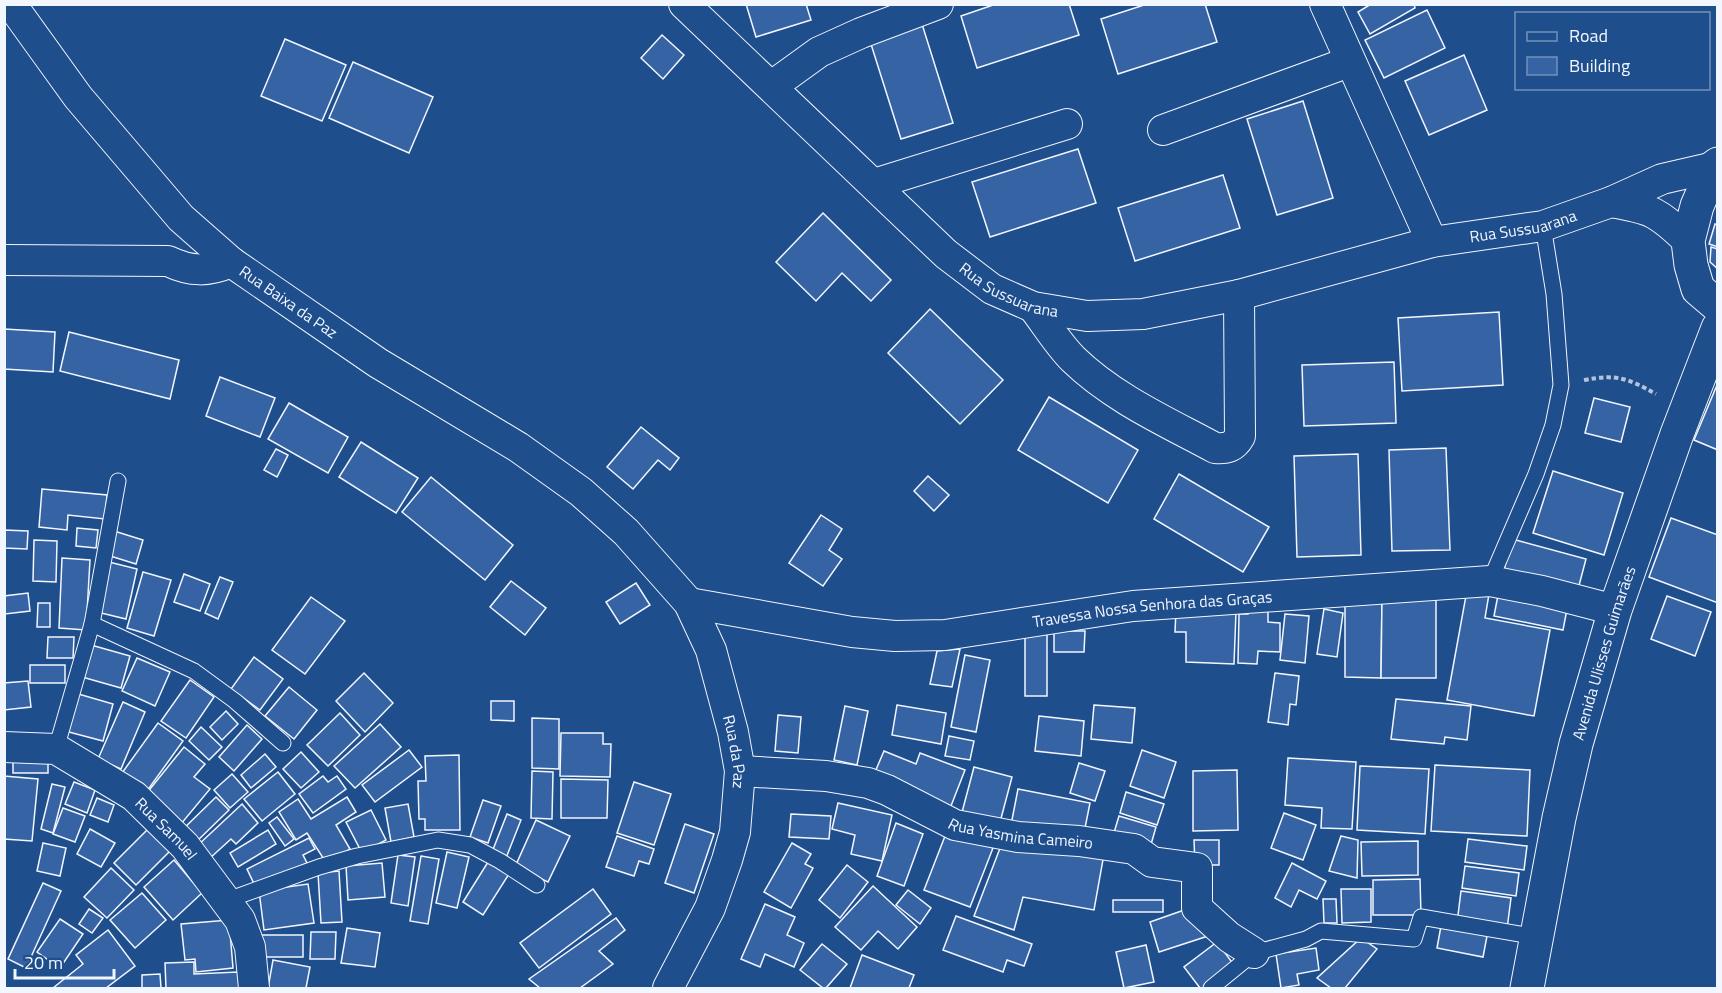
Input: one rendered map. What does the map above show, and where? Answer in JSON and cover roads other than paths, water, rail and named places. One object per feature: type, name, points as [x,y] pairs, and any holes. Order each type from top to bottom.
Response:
[{"type":"main road","name":"Rua Sussuarana","points":[[1716,166],[1697,206],[1688,241],[1691,265],[1698,289],[1718,306]]},
{"type":"main road","name":"Avenida Ulisses Guimarães","points":[[1527,988],[1559,818],[1576,744],[1615,610],[1686,410],[1718,328]]},
{"type":"street","name":"Rua Baixa da Paz","points":[[11,4],[78,97],[181,218],[231,262],[378,363],[518,447],[581,492],[626,532]]},
{"type":"street","name":"Rua Sussuarana","points":[[684,4],[946,255],[992,289],[1033,307],[1087,316],[1143,314],[1239,295],[1432,242],[1543,226],[1611,202],[1662,179],[1716,166]]},
{"type":"street","points":[[772,86],[819,52],[861,33],[938,4]]},
{"type":"street","points":[[1324,4],[1432,242]]},
{"type":"street","points":[[1163,130],[1349,62]]},
{"type":"street","points":[[874,184],[1067,124]]},
{"type":"street","points":[[1611,202],[1643,208],[1664,218],[1688,241]]},
{"type":"street","points":[[168,261],[181,218]]},
{"type":"street","points":[[4,260],[168,261],[180,267],[204,271],[231,262]]},
{"type":"street","points":[[1033,307],[1071,358],[1094,377],[1126,399],[1215,448],[1226,449],[1236,443],[1240,436],[1239,295]]},
{"type":"street","name":"Rua da Paz","points":[[626,532],[689,603],[711,650],[733,732],[740,771],[735,832],[728,860],[710,908],[668,988]]},
{"type":"street","name":"Travessa Nossa Senhora das Graças","points":[[689,603],[852,632],[895,636],[945,634],[1133,606],[1490,581],[1542,591],[1615,610]]},
{"type":"street","name":"Rua Samuel","points":[[4,747],[56,749],[134,796],[185,846],[240,920],[250,947],[254,988]]},
{"type":"street","name":"Rua Yasmina Cameiro","points":[[740,771],[826,776],[868,783],[887,790],[955,825],[1018,837],[1079,841],[1134,849],[1152,862],[1197,868],[1197,908],[1228,937],[1254,952]]},
{"type":"lane","points":[[1490,581],[1536,474],[1553,425],[1561,385],[1557,318],[1543,226]]},
{"type":"lane","points":[[56,749],[92,624],[118,481]]},
{"type":"lane","points":[[92,624],[194,671],[235,701],[284,743]]},
{"type":"lane","points":[[225,902],[329,865],[438,840],[470,845],[537,885]]},
{"type":"lane","points":[[1211,988],[1254,952],[1306,939],[1321,931],[1413,939],[1421,917],[1537,937]]}]
